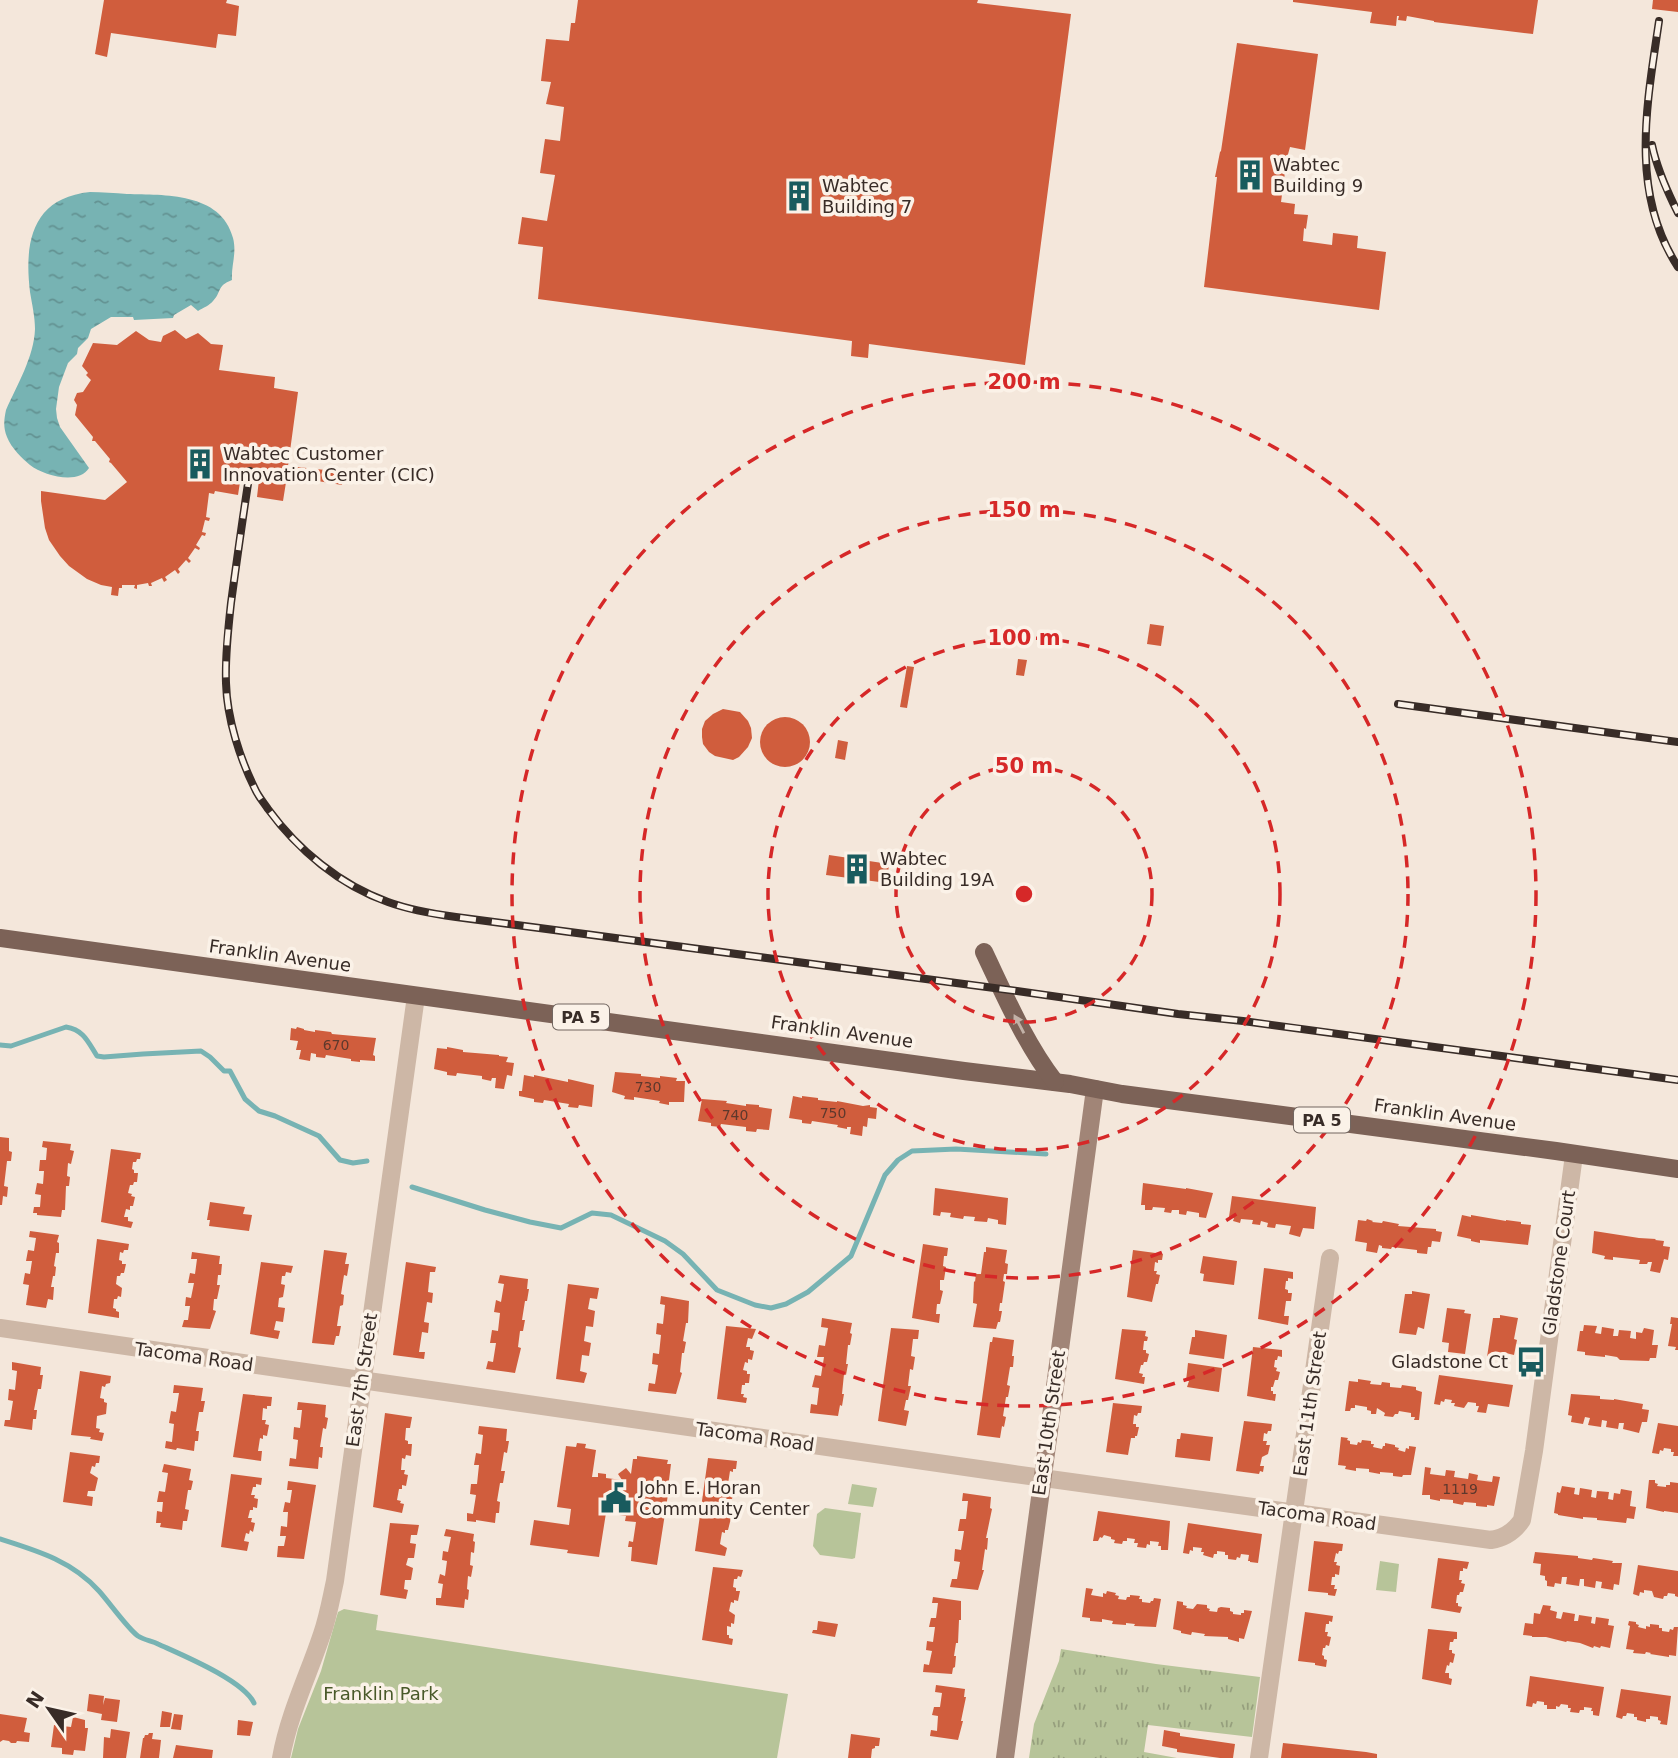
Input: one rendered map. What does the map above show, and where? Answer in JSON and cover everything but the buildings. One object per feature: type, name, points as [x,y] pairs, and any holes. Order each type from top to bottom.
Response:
[{"type":"main road","name":"Franklin Avenue","points":[[0,938],[1678,1170]]},
{"type":"main road","points":[[984,952],[1023,1032],[1055,1082]]},
{"type":"street","name":"East 7th Street","points":[[281,1758],[289,1723],[330,1610],[415,996]]},
{"type":"street","name":"East 10th Street","points":[[1005,1758],[1095,1088]]},
{"type":"street","name":"Gladstone Court","points":[[1510,1533],[1522,1520],[1534,1451],[1574,1155]]},
{"type":"street","name":"East 11th Street","points":[[1259,1758],[1330,1258]]},
{"type":"street","name":"Tacoma Road","points":[[0,1328],[1490,1540],[1510,1533]]},
{"type":"green space","points":[[852,1484],[877,1488],[873,1507],[848,1504]]},
{"type":"green space","points":[[825,1508],[861,1513],[855,1558],[820,1555],[813,1546],[817,1514]]},
{"type":"green space","points":[[1380,1561],[1399,1564],[1396,1592],[1376,1590]]},
{"type":"green space","name":"Franklin Park","points":[[344,1609],[378,1615],[376,1630],[788,1694],[777,1758],[291,1758],[298,1729],[321,1671],[338,1612]]},
{"type":"green space","points":[[1061,1649],[1260,1677],[1252,1737],[1148,1725],[1144,1752],[1177,1758],[1029,1758],[1034,1724],[1059,1661]]},
{"type":"water","points":[[90,192],[174,196],[204,204],[217,212],[227,223],[233,238],[232,280],[221,287],[212,302],[198,311],[191,305],[173,318],[134,320],[133,317],[111,317],[91,329],[88,338],[68,363],[59,387],[56,409],[60,427],[89,468],[78,476],[61,477],[36,469],[14,449],[5,430],[4,420],[34,339],[35,324],[28,274],[31,240],[36,226],[44,213],[55,203]]},
{"type":"waterway","points":[[0,1045],[11,1046],[66,1027],[81,1034],[97,1056],[201,1051],[224,1071],[230,1071],[245,1099],[259,1111],[319,1136],[340,1160],[353,1163],[367,1161]]},
{"type":"waterway","points":[[412,1187],[485,1210],[561,1228],[592,1213],[611,1215],[665,1241],[683,1254],[717,1290],[755,1305],[771,1308],[786,1304],[808,1292],[851,1256],[885,1175],[898,1160],[912,1151],[956,1149],[1046,1154]]},
{"type":"waterway","points":[[0,1539],[41,1553],[77,1572],[99,1591],[138,1636],[196,1661],[225,1677],[248,1694],[254,1703]]},
{"type":"railway","points":[[1659,21],[1647,116],[1647,178],[1653,209],[1663,238],[1678,267]]},
{"type":"railway","points":[[1652,145],[1663,180],[1678,213]]},
{"type":"railway","points":[[250,471],[226,653],[227,697],[235,738],[256,791],[280,824],[321,864],[370,895],[405,907],[448,916],[1678,1080]]},
{"type":"railway","points":[[1398,704],[1678,742]]},
{"type":"place","name":"Wabtec Building 9","points":[[1250,175]]},
{"type":"place","name":"Wabtec Building 7","points":[[799,196]]},
{"type":"place","name":"Wabtec Customer Innovation Center (CIC)","points":[[200,464]]},
{"type":"place","name":"Wabtec Building 19A","points":[[857,869]]},
{"type":"place","name":"Gladstone Ct","points":[[1531,1362]]},
{"type":"place","name":"John E. Horan Community Center","points":[[616,1498]]}]
